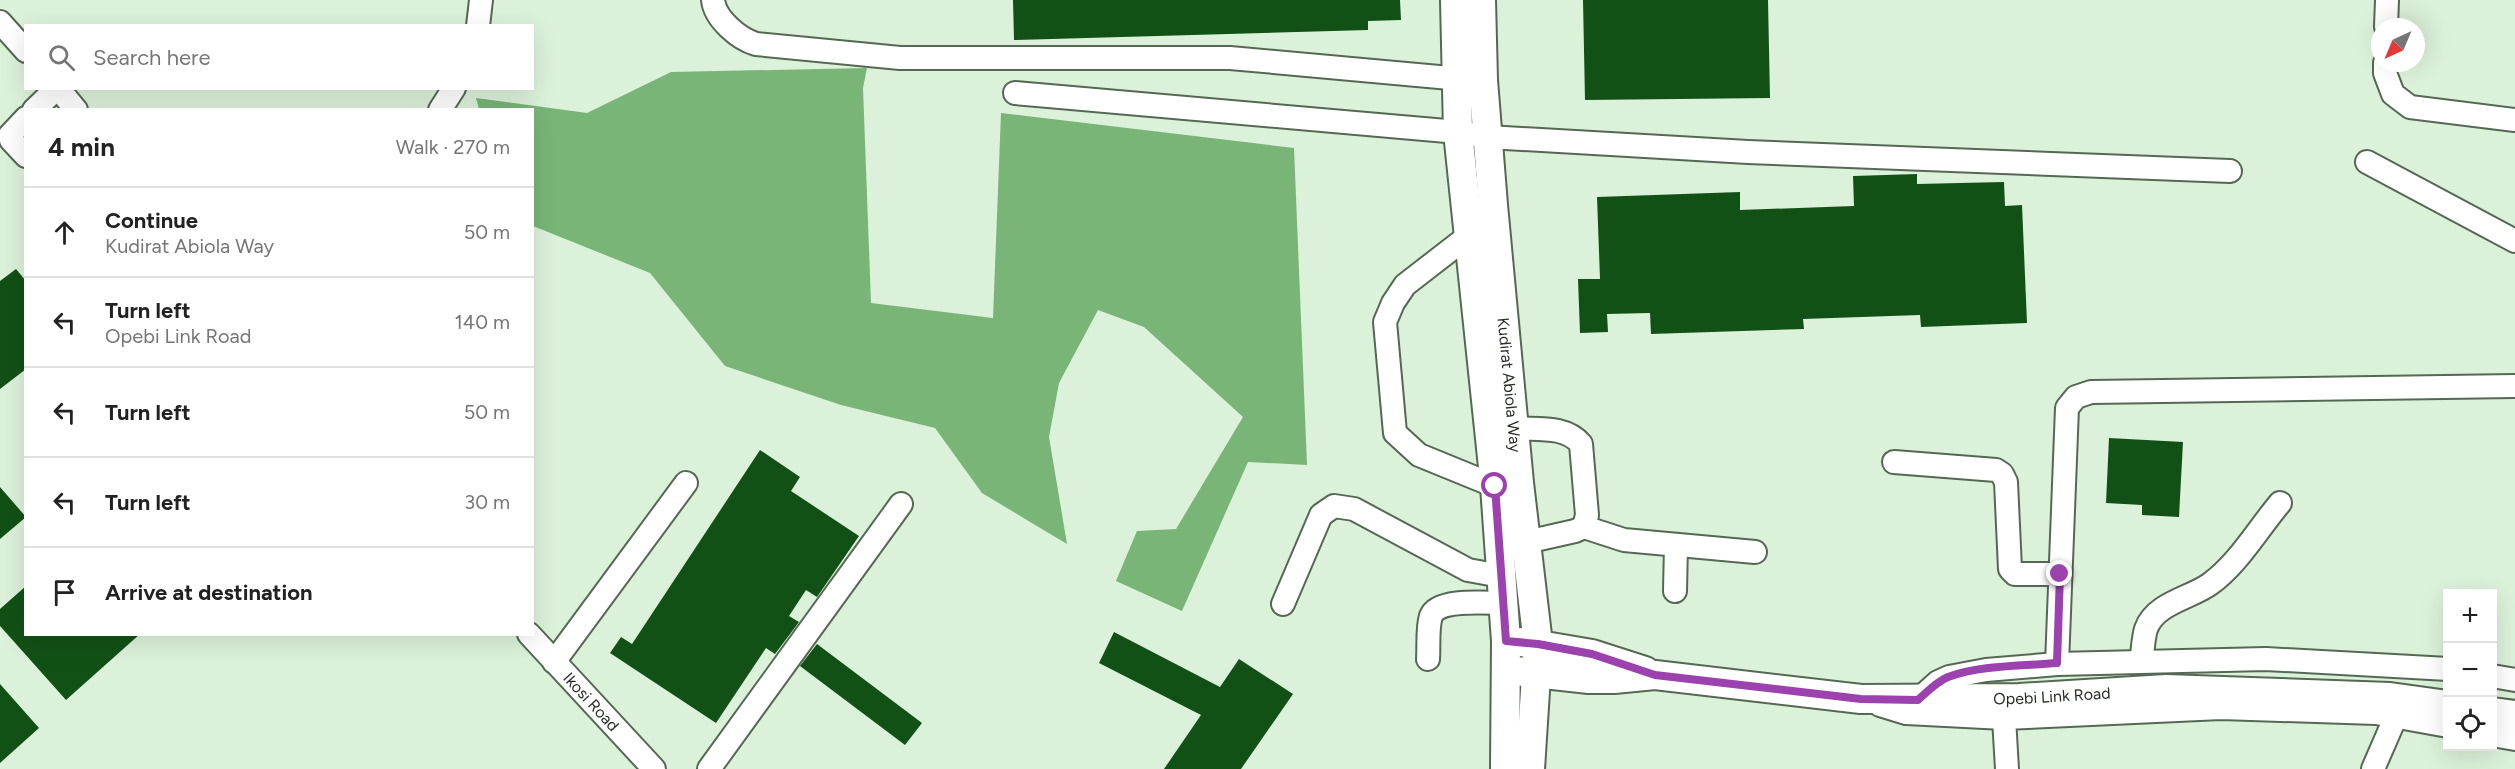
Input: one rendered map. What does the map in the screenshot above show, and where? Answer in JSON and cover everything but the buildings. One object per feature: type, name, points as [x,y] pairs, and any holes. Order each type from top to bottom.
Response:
[{"type":"main road","name":"Kudirat Abiola Way","points":[[1455,0],[1470,79],[1488,137],[1514,429],[1538,644],[1530,769]]},
{"type":"main road","name":"Kudirat Abiola Way","points":[[1481,0],[1470,79],[1458,132],[1467,237],[1495,486],[1503,590],[1506,641],[1505,769]]},
{"type":"main road","name":"Opebi Link Road","points":[[1506,641],[1538,644],[1592,654],[1655,675],[1861,699],[1918,700],[2012,708],[2166,689],[2390,697],[2443,704]]},
{"type":"main road","name":"Opebi Link Road","points":[[1506,670],[1614,679],[1655,675]]},
{"type":"main road","points":[[2497,713],[2515,715]]},
{"type":"street","points":[[478,24],[481,0]]},
{"type":"street","points":[[713,0],[714,8],[731,28],[743,40],[756,44],[900,58],[1230,57],[1470,79]]},
{"type":"street","points":[[2386,18],[2387,0]]},
{"type":"street","points":[[0,21],[24,49]]},
{"type":"street","points":[[2385,72],[2393,94],[2410,107],[2515,120]]},
{"type":"street","points":[[36,108],[55,90]]},
{"type":"street","points":[[59,90],[74,108]]},
{"type":"street","points":[[441,108],[453,90]]},
{"type":"street","points":[[1016,93],[1458,132],[1488,137],[1748,152],[2230,171]]},
{"type":"street","points":[[24,120],[10,135],[11,140],[24,154]]},
{"type":"street","points":[[2367,162],[2515,241]]},
{"type":"street","points":[[1467,237],[1405,285],[1393,303],[1385,322],[1395,433],[1419,455],[1495,486]]},
{"type":"street","points":[[2057,663],[2067,408],[2076,397],[2091,392],[2515,386]]},
{"type":"street","points":[[1514,429],[1565,431],[1581,444],[1587,515],[1584,527]]},
{"type":"street","points":[[1894,462],[1996,470],[2002,474],[2007,482],[2010,569],[2015,574],[2060,574]]},
{"type":"street","points":[[554,662],[686,483]]},
{"type":"street","points":[[2141,661],[2146,628],[2151,621],[2174,602],[2209,584],[2231,564],[2280,503]]},
{"type":"street","points":[[710,769],[901,504]]},
{"type":"street","points":[[1283,604],[1321,515],[1334,506],[1354,509],[1479,574],[1503,590]]},
{"type":"street","points":[[1526,542],[1584,527],[1624,540],[1755,552]]},
{"type":"street","points":[[1675,591],[1676,545]]},
{"type":"street","points":[[1428,659],[1431,616],[1439,607],[1503,590]]},
{"type":"street","name":"Ikosi Road","points":[[531,636],[654,769]]},
{"type":"street","points":[[1918,700],[1938,682],[1949,677],[1986,670],[2057,663],[2265,658],[2443,669]]},
{"type":"street","points":[[2497,677],[2515,680]]},
{"type":"street","points":[[1861,699],[1906,713],[2012,708],[2221,708],[2376,713],[2443,725]]},
{"type":"street","points":[[2007,769],[2012,708]]},
{"type":"street","points":[[2373,769],[2396,716]]},
{"type":"street","points":[[2497,736],[2515,739]]},
{"type":"green space","points":[[867,68],[863,88],[871,303],[993,318],[1001,113],[1294,148],[1307,465],[1248,462],[1182,611],[1116,581],[1137,531],[1176,529],[1243,417],[1144,327],[1098,310],[1059,383],[1049,437],[1067,544],[982,493],[935,428],[841,405],[725,366],[650,273],[534,226],[534,108],[479,108],[476,98],[587,113],[671,72]]},
{"type":"route","points":[[1495,486],[1506,641],[1538,644],[1592,654],[1655,675],[1861,699],[1918,700],[1938,682],[1949,677],[2013,666],[2057,663],[2060,574]]}]
